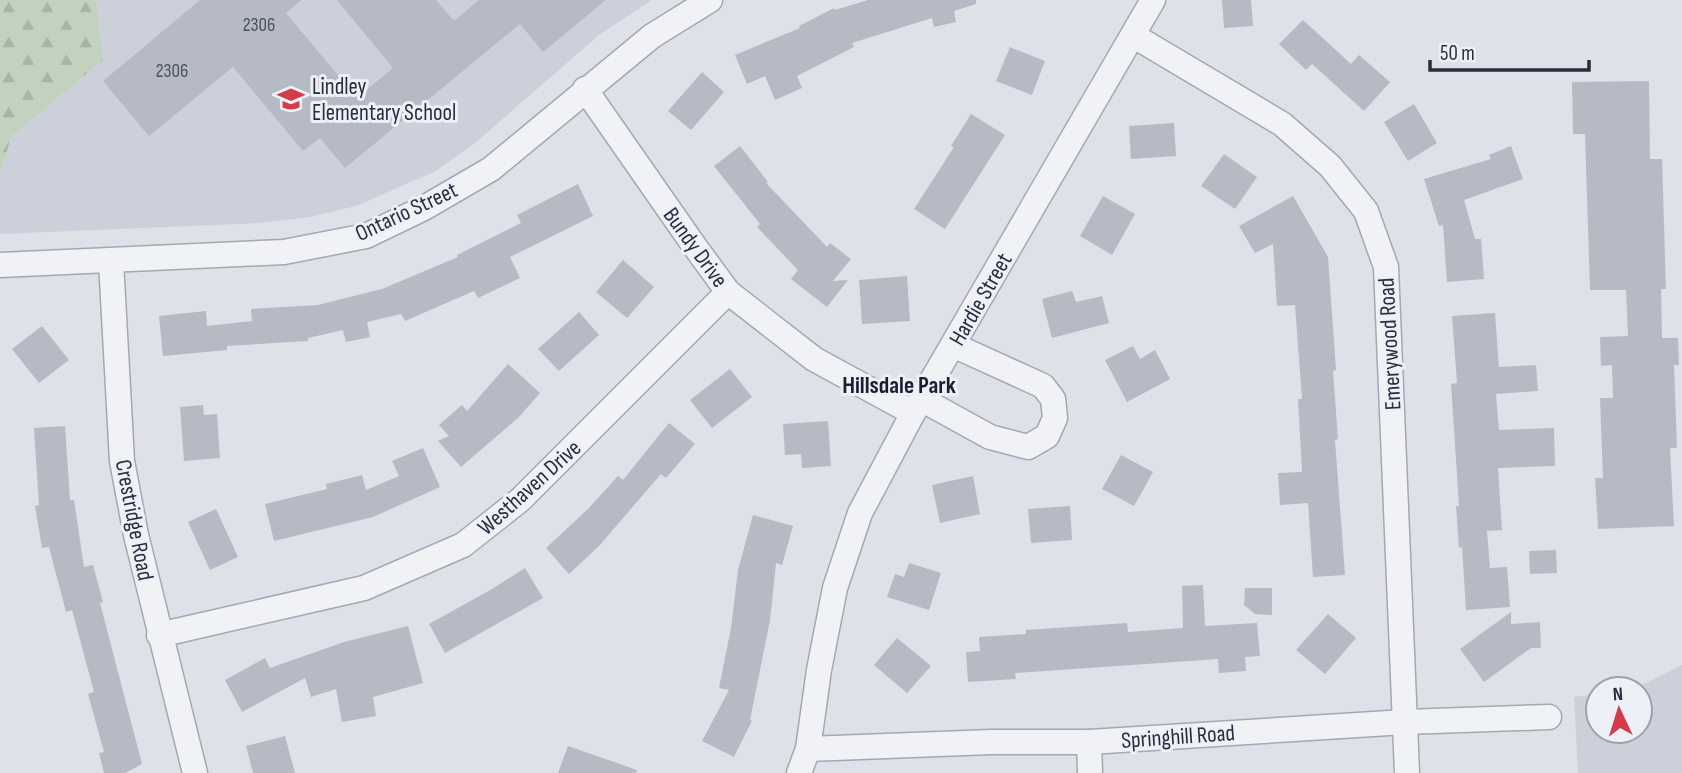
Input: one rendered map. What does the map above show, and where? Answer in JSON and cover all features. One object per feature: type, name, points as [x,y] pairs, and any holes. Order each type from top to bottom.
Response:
[{"type":"street","name":"Ontario Street","points":[[0,265],[284,252],[366,236],[424,208],[491,169],[652,36],[710,0]]},
{"type":"street","name":"Hardie Street","points":[[799,773],[808,749],[819,670],[835,588],[860,513],[917,406],[1153,0]]},
{"type":"street","name":"Emerywood Road","points":[[1134,36],[1282,124],[1330,166],[1366,211],[1386,267],[1407,773]]},
{"type":"street","name":"Bundy Drive","points":[[585,89],[728,292],[814,359],[990,437],[1028,447],[1048,436],[1055,418],[1053,399],[1043,386],[953,345]]},
{"type":"street","name":"Crestridge Road","points":[[111,261],[122,461],[159,635],[195,773]]},
{"type":"street","name":"Westhaven Drive","points":[[159,635],[364,588],[463,545],[520,500],[728,292]]},
{"type":"street","name":"Springhill Road","points":[[808,749],[1089,742],[1405,722],[1549,717]]},
{"type":"street","points":[[1089,742],[1090,773]]},
{"type":"shaded area","name":"Lindley Elementary School","points":[[96,0],[652,0],[599,35],[475,143],[436,171],[356,206],[310,217],[259,223],[0,234],[0,174],[11,137],[103,60]]},
{"type":"shaded area","points":[[1682,665],[1682,773],[1578,773],[1574,697],[1584,696],[1584,745],[1654,745],[1654,679]]},
{"type":"green space","points":[[0,0],[96,0],[103,60],[11,137],[0,174]]},
{"type":"building","points":[[200,0],[301,0],[286,13],[357,98],[393,68],[337,0],[436,0],[454,21],[479,0],[606,0],[543,52],[520,24],[345,168],[320,138],[303,151],[233,67],[149,136],[103,81]]},
{"type":"building","points":[[868,0],[976,0],[976,4],[954,11],[956,22],[934,27],[932,18],[852,43],[854,47],[797,76],[802,88],[775,100],[765,76],[747,84],[735,55],[800,28],[799,26],[834,8],[835,10]]},
{"type":"building","points":[[1222,0],[1251,0],[1253,26],[1224,28]]},
{"type":"building","points":[[1303,20],[1351,64],[1359,55],[1390,82],[1364,111],[1312,64],[1306,70],[1279,44]]},
{"type":"building","points":[[1010,47],[1045,61],[1032,95],[996,81]]},
{"type":"building","points":[[702,72],[724,92],[691,130],[668,111]]},
{"type":"building","points":[[1649,81],[1650,159],[1662,159],[1666,289],[1661,289],[1662,338],[1678,338],[1679,365],[1674,365],[1677,448],[1670,448],[1674,526],[1598,529],[1595,478],[1603,478],[1600,398],[1613,398],[1612,365],[1601,366],[1600,337],[1628,336],[1626,290],[1590,290],[1585,134],[1573,134],[1572,82]]},
{"type":"building","points":[[1414,104],[1437,143],[1408,161],[1384,122]]},
{"type":"building","points":[[971,114],[1005,135],[945,229],[914,209],[954,147],[951,146]]},
{"type":"building","points":[[1174,123],[1176,156],[1131,159],[1129,126]]},
{"type":"building","points":[[740,146],[768,182],[766,183],[827,247],[830,243],[851,259],[833,281],[848,280],[827,307],[791,279],[798,270],[757,227],[760,224],[714,166]]},
{"type":"building","points":[[1511,146],[1523,179],[1464,200],[1475,239],[1481,239],[1484,279],[1447,282],[1443,225],[1439,226],[1424,179],[1491,159],[1489,155]]},
{"type":"building","points":[[1224,154],[1257,177],[1235,209],[1201,186]]},
{"type":"building","points":[[578,184],[593,216],[510,257],[520,278],[478,298],[474,291],[405,321],[401,314],[367,322],[370,337],[346,342],[343,330],[308,338],[308,341],[227,346],[227,350],[163,356],[159,316],[206,311],[207,326],[252,321],[251,309],[318,305],[382,289],[458,257],[457,255],[521,223],[517,215]]},
{"type":"building","points":[[1103,196],[1135,214],[1112,255],[1080,236]]},
{"type":"building","points":[[1293,196],[1328,257],[1336,370],[1333,371],[1338,439],[1335,440],[1345,575],[1313,577],[1308,503],[1280,505],[1278,473],[1302,472],[1298,399],[1302,399],[1295,305],[1277,306],[1273,244],[1255,253],[1239,226]]},
{"type":"building","points":[[623,260],[654,287],[627,318],[596,292]]},
{"type":"building","points":[[907,276],[910,321],[862,324],[859,280]]},
{"type":"building","points":[[1072,291],[1076,302],[1102,296],[1109,323],[1052,338],[1042,299]]},
{"type":"building","points":[[579,312],[599,335],[559,371],[538,349]]},
{"type":"building","points":[[1495,313],[1499,367],[1536,365],[1538,391],[1496,394],[1499,430],[1554,428],[1555,466],[1498,468],[1502,530],[1487,531],[1490,568],[1507,567],[1510,607],[1466,610],[1456,506],[1459,506],[1451,384],[1457,383],[1452,316]]},
{"type":"building","points":[[42,326],[69,360],[39,383],[12,349]]},
{"type":"building","points":[[1133,346],[1140,359],[1155,350],[1170,379],[1127,402],[1105,360]]},
{"type":"building","points":[[508,364],[540,393],[519,417],[461,467],[438,441],[449,436],[439,425],[462,405],[467,411]]},
{"type":"building","points":[[730,369],[752,397],[712,428],[690,400]]},
{"type":"building","points":[[203,405],[204,415],[217,414],[220,458],[184,461],[180,407]]},
{"type":"building","points":[[828,421],[831,466],[802,468],[801,454],[785,455],[783,424]]},
{"type":"building","points":[[669,423],[695,444],[666,478],[661,474],[599,546],[569,574],[546,548],[588,509],[618,476],[623,480]]},
{"type":"building","points":[[65,426],[70,500],[74,500],[84,567],[93,565],[103,602],[100,603],[142,764],[125,773],[104,773],[99,753],[104,752],[88,694],[94,692],[72,610],[66,612],[49,547],[42,548],[35,506],[39,505],[34,428]]},
{"type":"building","points":[[423,448],[440,487],[373,517],[274,541],[265,504],[327,489],[326,484],[362,475],[366,490],[399,476],[392,461]]},
{"type":"building","points":[[1121,455],[1153,472],[1134,506],[1102,489]]},
{"type":"building","points":[[973,476],[980,514],[940,523],[932,485]]},
{"type":"building","points":[[1070,506],[1072,540],[1031,543],[1028,509]]},
{"type":"building","points":[[216,509],[238,557],[210,570],[188,522]]},
{"type":"building","points":[[753,515],[793,526],[782,565],[776,563],[770,620],[750,720],[752,721],[734,757],[702,741],[729,690],[719,688],[731,628],[738,570]]},
{"type":"building","points":[[1556,550],[1557,573],[1530,574],[1529,551]]},
{"type":"building","points":[[909,563],[941,573],[929,610],[887,597],[895,574],[904,577]]},
{"type":"building","points":[[525,568],[543,598],[445,653],[429,624]]},
{"type":"building","points":[[1203,585],[1205,626],[1257,623],[1260,656],[1245,657],[1246,671],[1219,673],[1218,659],[1015,673],[1016,679],[968,682],[966,652],[980,651],[979,637],[1026,634],[1026,630],[1127,623],[1128,632],[1183,628],[1182,586]]},
{"type":"building","points":[[1245,588],[1272,588],[1272,615],[1255,614],[1244,605]]},
{"type":"building","points":[[1511,612],[1511,624],[1540,622],[1541,648],[1531,648],[1484,682],[1460,649]]},
{"type":"building","points":[[1328,614],[1356,638],[1325,674],[1296,650]]},
{"type":"building","points":[[408,626],[423,683],[373,697],[376,716],[342,722],[336,689],[311,697],[305,678],[242,712],[225,680],[265,658],[270,668],[344,642]]},
{"type":"building","points":[[897,638],[931,666],[907,693],[874,665]]},
{"type":"building","points":[[285,736],[295,773],[253,773],[246,746]]},
{"type":"building","points":[[568,746],[637,770],[636,773],[558,773]]},
{"type":"place","name":"Lindley Elementary School","points":[[291,99]]},
{"type":"district","name":"Hillsdale Park","points":[[899,385]]}]
